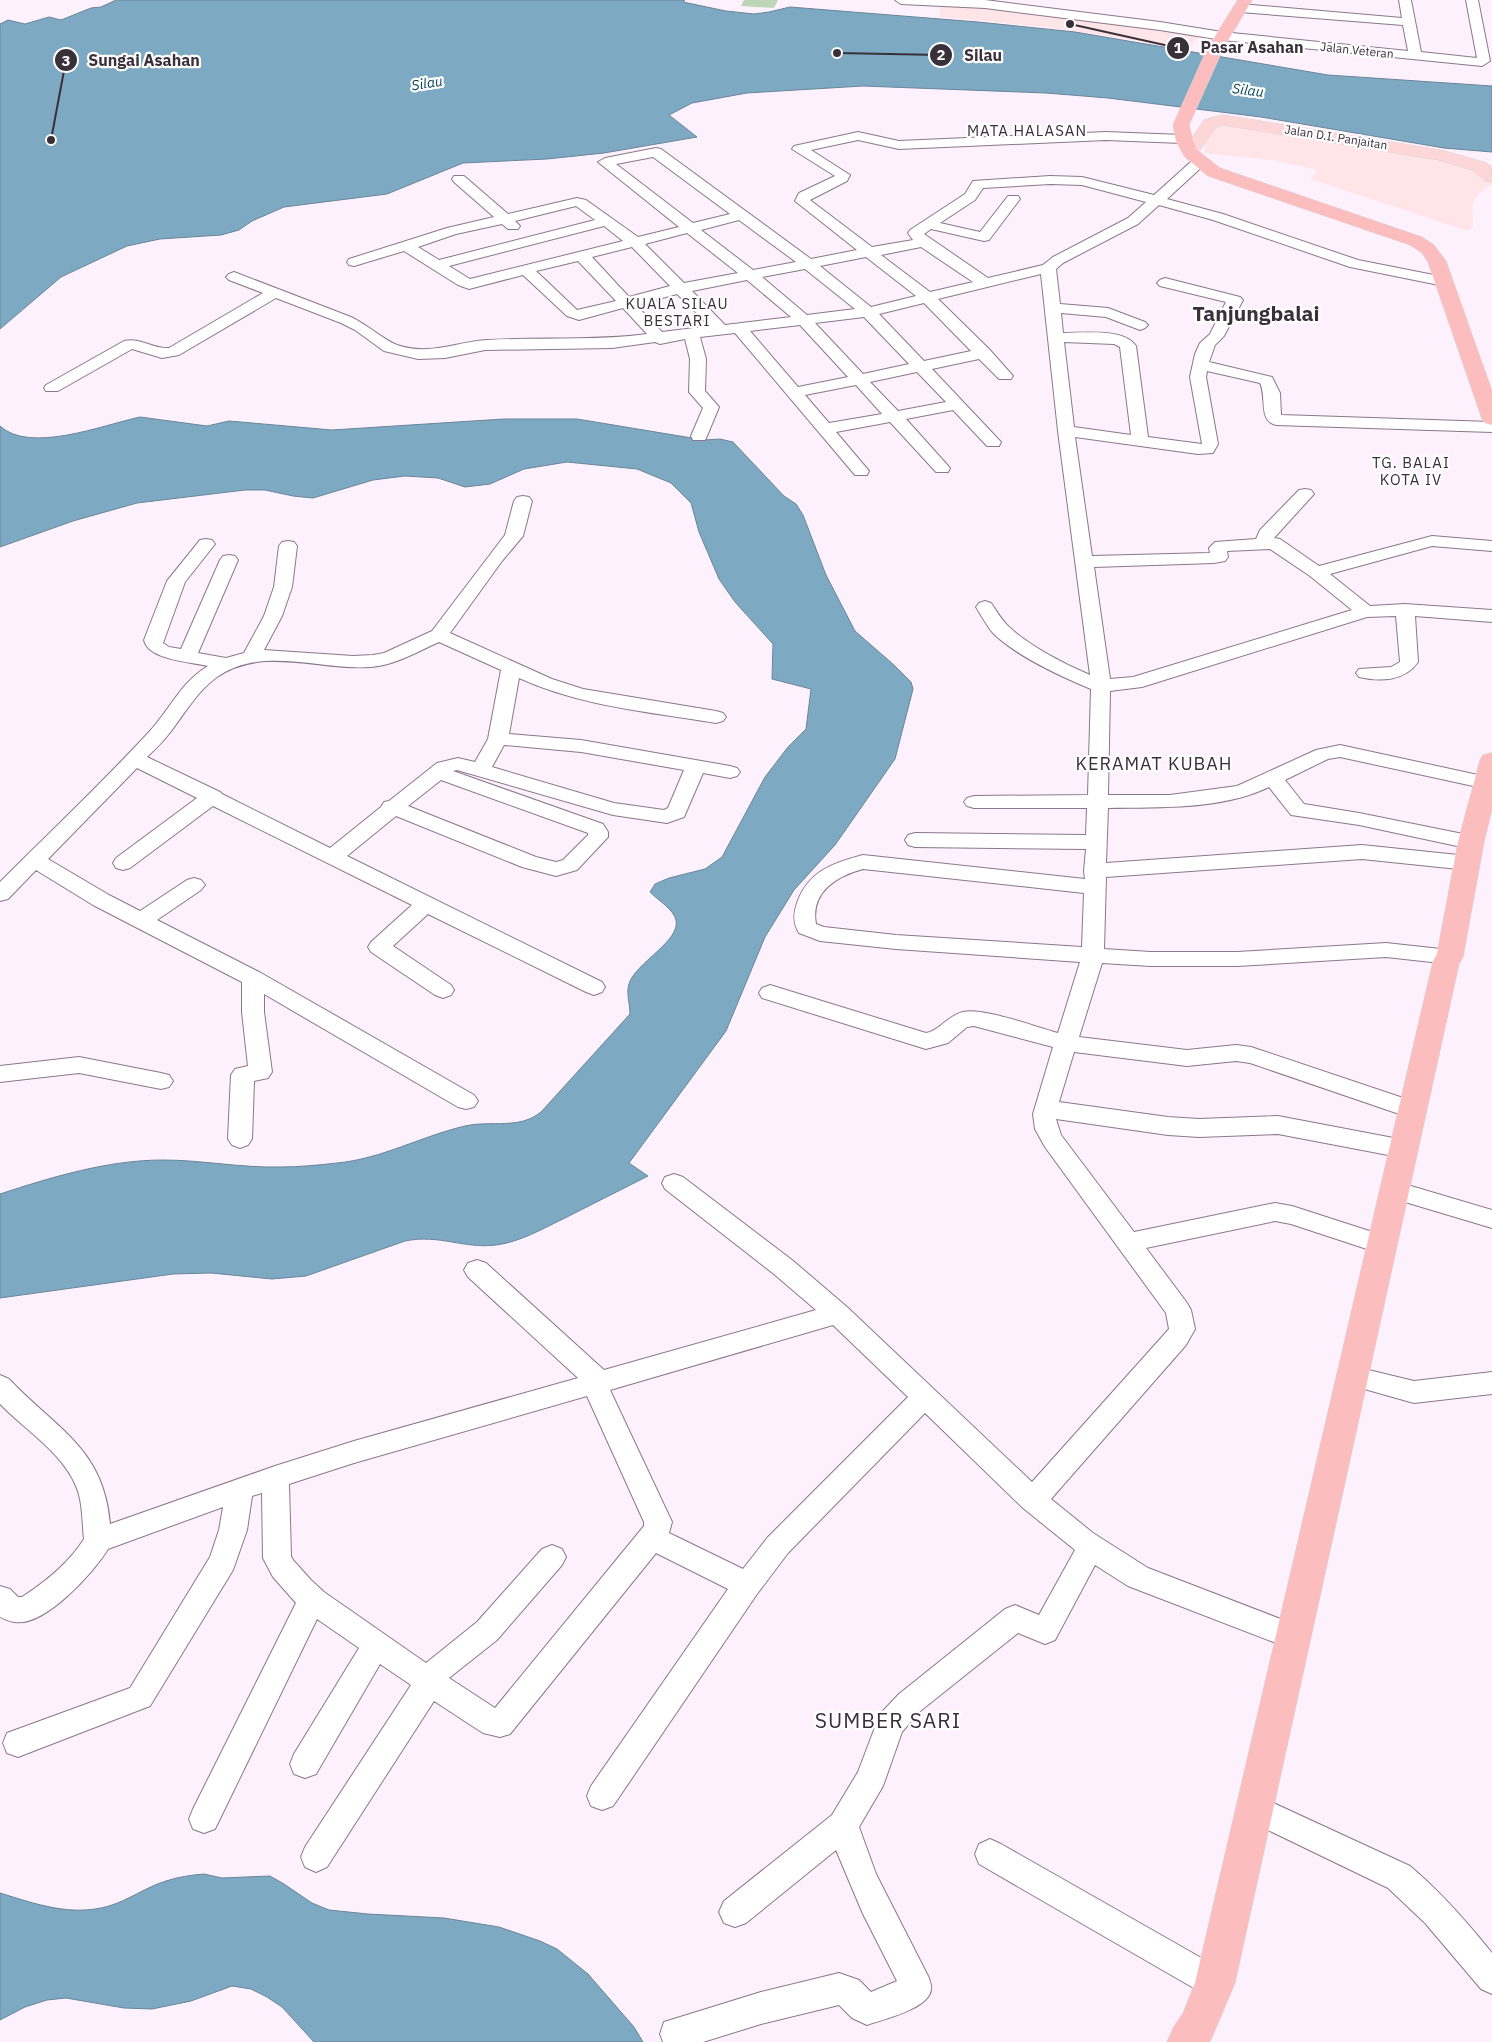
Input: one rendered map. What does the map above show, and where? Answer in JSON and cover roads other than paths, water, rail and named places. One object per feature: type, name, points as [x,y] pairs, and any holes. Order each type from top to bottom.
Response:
[{"type":"highway","points":[[1242,4],[1219,42],[1188,145],[1214,172],[1416,241],[1428,249],[1437,261],[1492,419]]},
{"type":"highway","points":[[1187,2042],[1197,2027],[1215,1983],[1446,961],[1450,957],[1470,853],[1490,772]]},
{"type":"main road","name":"Jalan D.I. Panjaitan","points":[[1188,145],[1210,123],[1223,120],[1441,155],[1478,166],[1492,177]]},
{"type":"street","name":"Jalan Veteran","points":[[901,0],[1038,5],[1219,42],[1483,62],[1472,0]]},
{"type":"street","points":[[1404,0],[1415,56]]},
{"type":"street","points":[[1242,4],[1409,22]]},
{"type":"street","points":[[1475,21],[1492,23]]},
{"type":"street","points":[[234,277],[346,320],[390,348],[418,354],[446,353],[486,345],[583,345],[805,321],[868,312],[928,298],[986,284],[1048,268],[1058,260],[1133,221],[1156,200],[1188,145],[1106,136],[899,145],[858,136],[800,148],[843,175],[842,178],[804,196],[802,201],[928,298],[1005,376]]},
{"type":"street","points":[[942,468],[805,321],[750,275],[605,162],[656,152],[808,264],[868,312],[993,442]]},
{"type":"street","points":[[458,179],[529,240],[557,261]]},
{"type":"street","points":[[986,284],[924,242],[915,233],[970,197],[976,185],[983,183],[1050,180],[1082,181],[1239,224],[1347,262],[1444,281]]},
{"type":"street","points":[[927,224],[984,237],[1013,199]]},
{"type":"street","points":[[354,262],[405,245],[504,218],[576,202],[581,203],[635,242],[721,329]]},
{"type":"street","points":[[405,245],[466,284],[742,215]]},
{"type":"street","points":[[437,265],[607,221]]},
{"type":"street","points":[[525,269],[574,314],[582,314],[681,288],[869,254],[924,242]]},
{"type":"street","points":[[581,256],[660,338]]},
{"type":"street","points":[[1033,1500],[1177,1338],[1182,1329],[1178,1310],[1047,1132],[1044,1120],[1045,1109],[1093,956],[1101,686],[1066,431],[1048,268]]},
{"type":"street","points":[[1066,431],[1207,449],[1210,444],[1198,377],[1202,354],[1208,342],[1216,336],[1236,300],[1165,283]]},
{"type":"street","points":[[52,388],[130,344],[162,353],[173,352],[274,293]]},
{"type":"street","points":[[1052,308],[1103,312],[1120,316],[1140,325]]},
{"type":"street","points":[[738,327],[861,471]]},
{"type":"street","points":[[691,333],[698,359],[697,392],[711,407],[698,436]]},
{"type":"street","points":[[1057,337],[1117,340],[1128,346],[1140,440]]},
{"type":"street","points":[[794,393],[984,353]]},
{"type":"street","points":[[1201,365],[1266,380],[1271,386],[1274,398],[1273,417],[1276,420],[1492,427]]},
{"type":"street","points":[[825,429],[956,405]]},
{"type":"street","points":[[1264,543],[1266,534],[1305,494]]},
{"type":"street","points":[[4,884],[33,859],[135,759],[161,731],[190,692],[210,673],[226,664],[251,657],[269,655],[353,662],[372,660],[390,657],[439,635],[496,557],[514,536],[523,501]]},
{"type":"street","points":[[1316,572],[1432,541],[1492,546]]},
{"type":"street","points":[[1085,562],[1214,558],[1219,557],[1218,548],[1221,546],[1274,543],[1316,572],[1366,612]]},
{"type":"street","points":[[206,544],[176,581],[153,640],[154,646],[163,651],[226,664]]},
{"type":"street","points":[[251,657],[273,616],[283,586],[288,546]]},
{"type":"street","points":[[187,656],[229,560]]},
{"type":"street","points":[[985,607],[1000,629],[1026,648],[1065,670],[1101,686],[1135,683],[1366,612],[1405,610],[1492,616]]},
{"type":"street","points":[[1366,673],[1394,673],[1408,666],[1410,662],[1405,610]]},
{"type":"street","points":[[439,635],[545,683],[580,694],[716,717]]},
{"type":"street","points":[[480,770],[498,738],[511,668]]},
{"type":"street","points":[[498,738],[574,745],[730,772]]},
{"type":"street","points":[[974,802],[1170,800],[1240,792],[1323,754],[1340,751],[1490,772]]},
{"type":"street","points":[[135,759],[214,796],[332,857],[594,987]]},
{"type":"street","points":[[332,857],[436,771],[444,767],[458,764],[613,809],[667,817],[674,814],[696,766]]},
{"type":"street","points":[[392,808],[529,862],[556,869],[570,865],[598,837],[596,829],[436,771]]},
{"type":"street","points":[[1273,778],[1298,810],[1359,819],[1470,853]]},
{"type":"street","points":[[123,862],[214,796]]},
{"type":"street","points":[[596,829],[613,809]]},
{"type":"street","points":[[915,840],[1096,842]]},
{"type":"street","points":[[1450,957],[1386,950],[1195,960],[1093,956],[896,942],[820,934],[807,928],[803,919],[810,897],[821,878],[838,868],[863,862],[1095,879],[1362,852],[1470,853]]},
{"type":"street","points":[[33,859],[141,920],[254,978],[466,1101]]},
{"type":"street","points":[[141,920],[194,885]]},
{"type":"street","points":[[427,903],[379,947],[443,990]]},
{"type":"street","points":[[240,1139],[243,1075],[266,1072],[253,1012],[254,978]]},
{"type":"street","points":[[770,993],[926,1041],[942,1037],[956,1022],[963,1018],[974,1018],[1066,1043],[1187,1058],[1236,1053],[1251,1055],[1278,1062],[1413,1110]]},
{"type":"street","points":[[0,1074],[79,1065],[161,1081]]},
{"type":"street","points":[[1045,1109],[1168,1126],[1199,1128],[1278,1125],[1404,1149]]},
{"type":"street","points":[[674,1183],[783,1267],[838,1314],[1033,1500],[1092,1547],[1138,1577],[1294,1637]]},
{"type":"street","points":[[1394,1190],[1492,1219]]},
{"type":"street","points":[[1129,1242],[1275,1212],[1292,1215],[1382,1245]]},
{"type":"street","points":[[276,1477],[277,1558],[282,1569],[290,1578],[313,1598],[376,1645],[429,1681],[493,1723],[500,1724],[505,1721],[652,1538],[658,1527],[658,1522],[597,1382],[477,1270]]},
{"type":"street","points":[[0,1598],[6,1605],[15,1610],[30,1607],[58,1586],[86,1559],[98,1542],[239,1489],[597,1382],[838,1314]]},
{"type":"street","points":[[1352,1376],[1414,1392],[1492,1383]]},
{"type":"street","points":[[0,1386],[14,1403],[53,1436],[84,1475],[91,1490],[98,1542]]},
{"type":"street","points":[[602,1796],[747,1585],[778,1545],[925,1396]]},
{"type":"street","points":[[18,1743],[140,1697],[223,1560],[233,1530],[239,1489]]},
{"type":"street","points":[[652,1538],[747,1585]]},
{"type":"street","points":[[735,1912],[843,1825],[861,1798],[872,1776],[885,1736],[897,1715],[909,1703],[1015,1618],[1045,1631],[1092,1547]]},
{"type":"street","points":[[316,1856],[429,1681],[445,1662],[476,1639],[497,1620],[552,1557]]},
{"type":"street","points":[[204,1820],[313,1598]]},
{"type":"street","points":[[305,1764],[376,1645]]},
{"type":"street","points":[[1254,1808],[1398,1877],[1431,1906],[1492,1978]]},
{"type":"street","points":[[676,2034],[762,2008],[840,1989],[849,1992],[861,2006],[867,2008],[903,1996],[916,1988],[913,1978],[877,1913],[850,1850],[843,1825]]},
{"type":"street","points":[[990,1854],[1215,1983]]},
{"type":"water","points":[[116,0],[685,0],[683,2],[726,11],[754,14],[790,7],[1075,32],[1328,75],[1492,86],[1492,152],[1444,148],[1261,117],[1108,98],[1046,93],[863,86],[747,93],[692,103],[669,115],[697,137],[604,153],[547,159],[463,163],[387,194],[284,207],[252,221],[239,230],[221,235],[160,239],[127,246],[61,277],[0,329],[0,24],[8,20],[25,24],[49,17],[61,20]]},
{"type":"water","points":[[140,417],[207,426],[229,421],[332,430],[504,419],[577,419],[704,440],[720,439],[733,442],[784,496],[796,504],[803,515],[826,575],[855,631],[911,682],[913,689],[895,759],[835,845],[794,890],[765,937],[726,1031],[629,1163],[648,1176],[539,1231],[496,1245],[484,1246],[418,1239],[405,1241],[306,1276],[272,1279],[211,1273],[173,1274],[0,1298],[0,1194],[101,1166],[142,1161],[178,1160],[251,1166],[295,1167],[353,1161],[449,1130],[475,1124],[514,1123],[532,1118],[541,1112],[630,1014],[628,991],[633,976],[665,944],[676,928],[675,916],[650,892],[655,884],[669,878],[705,869],[722,857],[765,777],[788,747],[806,729],[811,689],[772,679],[773,644],[735,602],[719,579],[699,532],[691,503],[671,483],[637,469],[567,462],[524,469],[490,484],[465,487],[438,478],[405,476],[373,480],[313,498],[265,490],[245,490],[137,503],[73,521],[0,547],[0,426],[13,434],[29,438],[48,438],[87,431]]},
{"type":"water","points":[[204,1874],[222,1878],[270,1876],[312,1903],[329,1910],[444,1918],[499,1927],[540,1941],[557,1949],[588,1974],[634,2027],[643,2042],[314,2042],[282,2007],[251,1989],[232,1986],[191,2001],[152,2009],[124,2008],[66,1998],[47,2000],[25,2007],[0,2020],[0,1893],[54,1908],[67,1910],[95,1909],[109,1906],[166,1881]]},
{"type":"place","name":"Pasar Asahan","points":[[1070,24]]},
{"type":"place","name":"Silau","points":[[837,53]]},
{"type":"place","name":"Sungai Asahan","points":[[51,140]]},
{"type":"district","name":"MATA HALASAN","points":[[1027,130]]},
{"type":"district","name":"KUALA SILAU BESTARI","points":[[677,312]]},
{"type":"district","name":"Tanjungbalai","points":[[1256,313]]},
{"type":"district","name":"TG. BALAI KOTA IV","points":[[1411,470]]},
{"type":"district","name":"KERAMAT KUBAH","points":[[1154,763]]},
{"type":"district","name":"SUMBER SARI","points":[[888,1720]]}]
